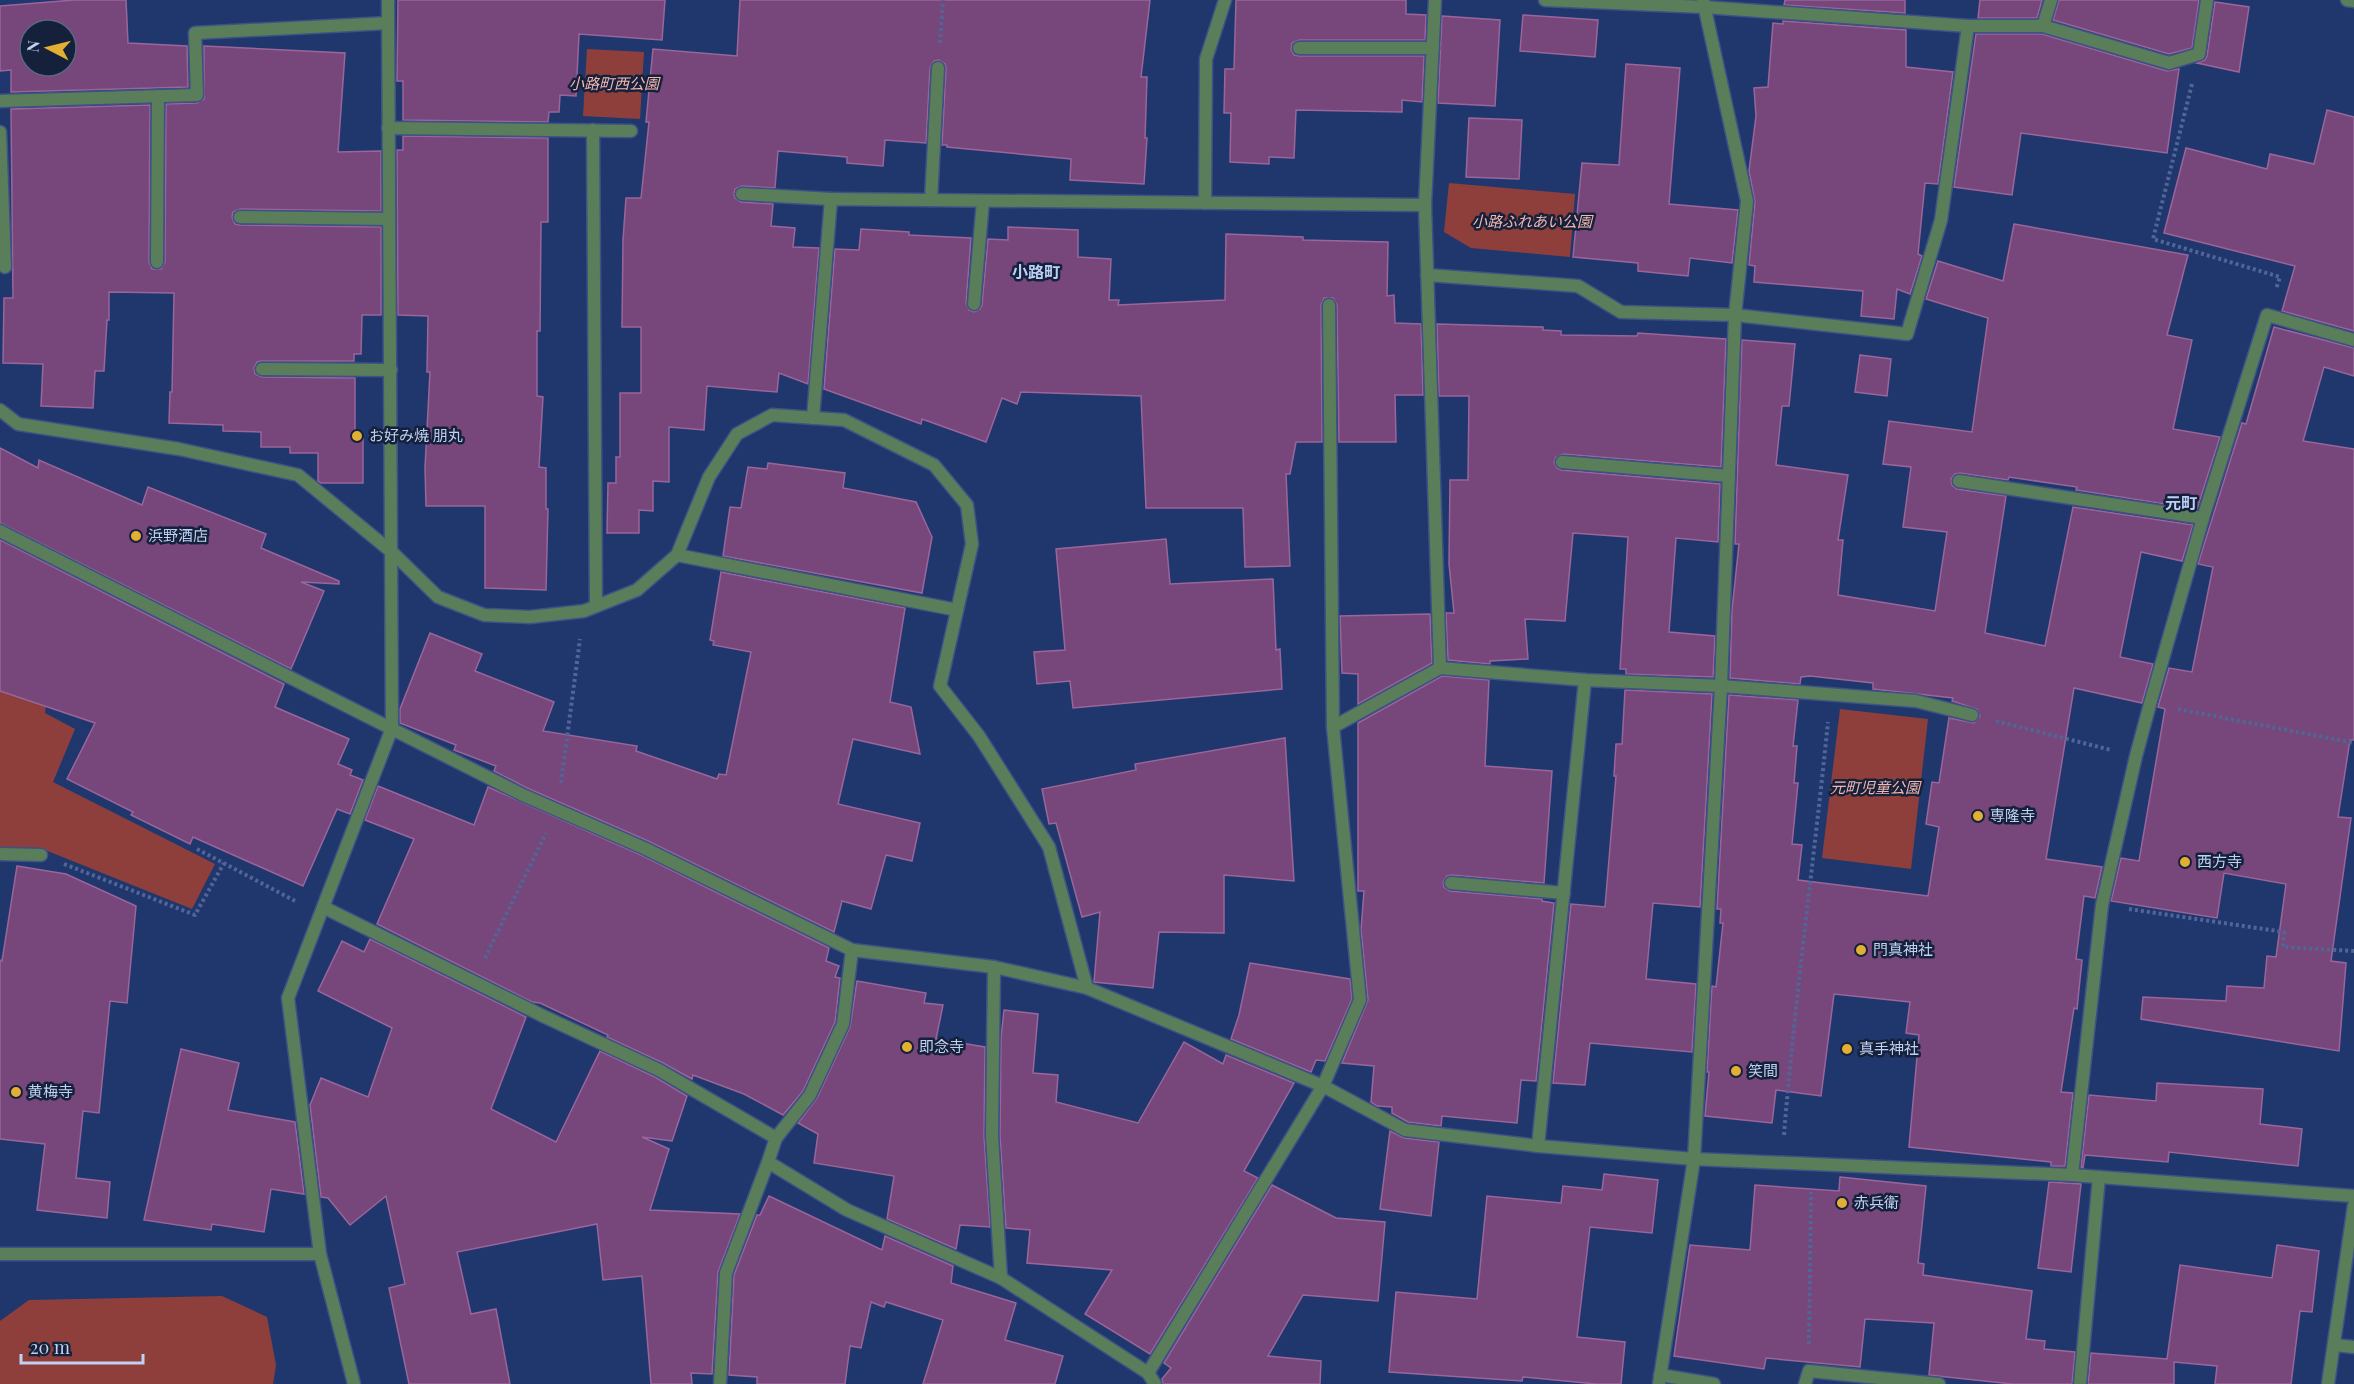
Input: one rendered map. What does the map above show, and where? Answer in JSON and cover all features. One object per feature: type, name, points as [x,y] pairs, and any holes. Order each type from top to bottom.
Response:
[{"type":"street","points":[[354,1384],[320,1254],[288,998],[392,728],[393,553],[388,0]]},
{"type":"street","points":[[1205,203],[1206,59],[1225,0]]},
{"type":"street","points":[[1435,0],[1425,205],[1440,668]]},
{"type":"street","points":[[1545,0],[1703,3],[1968,26],[2043,26],[2169,63],[2199,54],[2207,0]]},
{"type":"street","points":[[2043,26],[2051,0]]},
{"type":"street","points":[[2346,0],[2354,1]]},
{"type":"street","points":[[1703,3],[1747,201],[1735,315],[1721,686],[1694,1159],[1660,1380],[1714,1384]]},
{"type":"street","points":[[0,101],[197,95],[195,33],[387,23]]},
{"type":"street","points":[[1427,275],[1578,286],[1621,312],[1735,315],[1908,334],[1941,220],[1968,26]]},
{"type":"street","points":[[1299,48],[1432,48]]},
{"type":"street","points":[[931,200],[938,68]]},
{"type":"street","points":[[157,262],[158,96]]},
{"type":"street","points":[[388,129],[631,131]]},
{"type":"street","points":[[592,130],[596,606]]},
{"type":"street","points":[[0,132],[5,267]]},
{"type":"street","points":[[742,194],[831,199],[1425,205]]},
{"type":"street","points":[[813,418],[831,199]]},
{"type":"street","points":[[974,304],[983,201]]},
{"type":"street","points":[[240,217],[389,219]]},
{"type":"street","points":[[1148,1373],[1323,1086],[1360,1000],[1334,727],[1329,305]]},
{"type":"street","points":[[2072,1174],[2102,905],[2150,704],[2203,518],[2267,315],[2354,340]]},
{"type":"street","points":[[262,369],[391,370]]},
{"type":"street","points":[[0,410],[18,424],[179,449],[298,475],[393,553],[438,597],[484,615],[530,617],[584,611],[637,590],[677,555],[709,477],[737,434],[772,416],[844,420],[934,465],[967,505],[972,544],[940,686],[979,736],[1049,847],[1087,988]]},
{"type":"street","points":[[1562,462],[1729,476]]},
{"type":"street","points":[[1959,481],[2203,518]]},
{"type":"street","points":[[0,531],[523,795],[644,848],[852,950],[994,967],[1087,988],[1323,1086],[1405,1130],[1538,1146],[1694,1159],[2072,1174],[2354,1196]]},
{"type":"street","points":[[677,555],[957,610]]},
{"type":"street","points":[[1334,727],[1440,668],[1586,680],[1721,686],[1916,701],[1972,715]]},
{"type":"street","points":[[1538,1146],[1586,680]]},
{"type":"street","points":[[0,854],[41,855]]},
{"type":"street","points":[[1451,883],[1564,893]]},
{"type":"street","points":[[323,911],[659,1070],[776,1138]]},
{"type":"street","points":[[720,1384],[726,1273],[776,1138],[810,1095],[843,1024],[852,950]]},
{"type":"street","points":[[994,967],[992,1136],[1000,1278]]},
{"type":"street","points":[[768,1162],[847,1210],[1000,1278],[1148,1373],[1155,1384]]},
{"type":"street","points":[[2080,1384],[2099,1177]]},
{"type":"street","points":[[2328,1384],[2354,1205]]},
{"type":"street","points":[[0,1254],[320,1254]]},
{"type":"street","points":[[2334,1345],[2354,1347]]},
{"type":"street","points":[[1805,1384],[1809,1371],[1939,1384]]},
{"type":"path","points":[[938,68],[943,0]]},
{"type":"path","points":[[2199,54],[2153,239],[2280,278],[2267,315]]},
{"type":"path","points":[[1781,1162],[1831,695]]},
{"type":"path","points":[[2150,704],[2354,743]]},
{"type":"path","points":[[1972,715],[2136,756]]},
{"type":"path","points":[[197,849],[323,911]]},
{"type":"path","points":[[41,855],[195,915],[224,862]]},
{"type":"path","points":[[2102,905],[2284,932],[2283,946],[2354,951]]},
{"type":"path","points":[[1809,1371],[1811,1163]]},
{"type":"green space","name":"小路町西公園","points":[[587,49],[644,52],[640,119],[583,116]]},
{"type":"green space","name":"小路ふれあい公園","points":[[1449,183],[1575,194],[1570,257],[1471,248],[1444,232]]},
{"type":"green space","points":[[0,662],[49,678],[45,713],[75,729],[53,782],[215,864],[192,909],[40,848],[0,847]]},
{"type":"green space","name":"元町児童公園","points":[[1840,709],[1928,719],[1911,869],[1822,858]]},
{"type":"green space","points":[[222,1296],[267,1317],[276,1365],[273,1384],[0,1384],[0,1321],[29,1300]]},
{"type":"building","points":[[74,0],[126,0],[128,43],[187,46],[188,87],[11,92],[11,70],[0,71],[0,6]]},
{"type":"building","points":[[398,0],[665,0],[662,40],[579,34],[576,96],[560,95],[559,112],[549,112],[548,122],[403,120],[403,81],[397,81]]},
{"type":"building","points":[[740,0],[1150,0],[1141,77],[1147,77],[1144,184],[1070,180],[1071,159],[942,145],[946,68],[945,64],[939,60],[934,61],[930,68],[926,143],[885,140],[883,166],[847,163],[847,157],[778,151],[775,188],[742,186],[735,189],[734,194],[735,198],[741,202],[773,204],[771,226],[795,228],[793,247],[819,248],[808,384],[779,373],[777,392],[707,386],[704,430],[669,427],[669,482],[653,481],[653,511],[639,510],[639,533],[607,533],[608,483],[616,483],[616,457],[620,457],[620,393],[641,393],[641,327],[622,327],[623,240],[626,198],[641,198],[649,122],[646,122],[653,49],[737,56]]},
{"type":"building","points":[[1236,0],[1406,0],[1406,14],[1426,15],[1425,40],[1299,40],[1292,43],[1291,49],[1294,55],[1299,56],[1424,56],[1422,102],[1402,100],[1402,112],[1296,110],[1294,158],[1269,157],[1269,164],[1230,162],[1231,113],[1224,113],[1225,69],[1234,69]]},
{"type":"building","points":[[1785,0],[1905,0],[1905,13],[1784,5]]},
{"type":"building","points":[[1980,0],[2042,0],[2037,18],[1978,18]]},
{"type":"building","points":[[2059,0],[2199,0],[2192,48],[2169,54],[2053,20]]},
{"type":"building","points":[[2215,2],[2249,7],[2239,72],[2197,63],[2205,60],[2207,56]]},
{"type":"building","points":[[1523,15],[1598,20],[1595,57],[1520,51]]},
{"type":"building","points":[[1442,16],[1500,20],[1495,106],[1438,103]]},
{"type":"building","points":[[1783,21],[1906,30],[1906,67],[1953,72],[1938,184],[1925,183],[1918,254],[1922,256],[1910,294],[1897,289],[1894,319],[1861,316],[1863,291],[1754,282],[1755,266],[1749,265],[1755,202],[1749,171],[1756,116],[1754,88],[1768,87],[1773,23],[1783,24]]},
{"type":"building","points":[[1976,34],[2042,34],[2167,71],[2179,69],[2167,153],[2021,133],[2012,195],[1954,187]]},
{"type":"building","points":[[204,46],[345,53],[338,152],[381,151],[381,211],[240,209],[233,212],[232,217],[235,224],[240,225],[381,227],[381,315],[362,315],[361,354],[354,354],[354,361],[261,361],[257,362],[254,368],[255,374],[262,377],[355,378],[355,438],[363,438],[363,483],[321,483],[318,481],[318,453],[290,453],[290,447],[261,447],[261,432],[223,431],[223,425],[169,423],[170,392],[172,392],[174,293],[109,292],[104,371],[95,371],[93,408],[41,406],[43,364],[3,363],[4,298],[13,298],[11,109],[150,105],[149,262],[152,269],[161,269],[165,262],[166,104],[197,103],[204,99]]},
{"type":"building","points":[[1626,64],[1680,68],[1669,204],[1738,210],[1732,263],[1690,258],[1688,276],[1638,271],[1638,263],[1573,257],[1582,163],[1619,165]]},
{"type":"building","points":[[2327,110],[2354,117],[2354,331],[2282,311],[2295,266],[2164,233],[2186,148],[2267,169],[2270,154],[2314,164]]},
{"type":"building","points":[[1469,118],[1522,120],[1519,179],[1466,177]]},
{"type":"building","points":[[403,136],[548,138],[548,222],[541,222],[540,331],[537,331],[537,396],[543,397],[539,467],[546,468],[546,509],[548,509],[546,590],[485,588],[485,506],[426,506],[425,468],[430,372],[427,372],[428,316],[398,315],[397,150],[403,150]]},
{"type":"building","points":[[2014,224],[2188,255],[2167,335],[2192,340],[2173,429],[2220,437],[2197,509],[2009,477],[2008,480],[1960,473],[1955,474],[1951,479],[1952,485],[1957,489],[2006,496],[1985,633],[2045,646],[2073,507],[2193,525],[2182,561],[2141,552],[2120,657],[2153,664],[2142,703],[2074,688],[2046,859],[2102,867],[2095,898],[2084,896],[2076,959],[2082,960],[2077,1009],[2074,1008],[2061,1092],[2073,1093],[2065,1166],[2051,1166],[2051,1162],[1909,1147],[1919,1035],[1906,1033],[1910,1002],[1834,994],[1821,1096],[1776,1090],[1772,1123],[1705,1116],[1712,986],[1716,987],[1723,923],[1720,923],[1721,909],[1717,909],[1729,695],[1798,700],[1793,746],[1797,746],[1794,783],[1798,783],[1792,844],[1802,845],[1798,880],[1928,896],[1939,827],[1926,824],[1932,782],[1939,783],[1949,718],[1974,723],[1980,716],[1977,709],[1952,701],[1953,698],[1873,689],[1873,683],[1810,676],[1801,677],[1800,684],[1730,678],[1732,610],[1739,544],[1735,544],[1742,340],[1795,344],[1789,406],[1782,406],[1776,465],[1848,475],[1838,540],[1843,540],[1838,595],[1935,611],[1947,532],[1903,527],[1911,467],[1883,464],[1889,421],[1972,432],[1988,318],[1926,299],[1938,261],[2003,281]]},
{"type":"building","points":[[1008,227],[1078,230],[1078,257],[1111,259],[1109,300],[1119,300],[1118,305],[1225,300],[1226,234],[1303,237],[1303,240],[1388,242],[1387,296],[1394,295],[1395,323],[1421,324],[1423,395],[1395,395],[1396,442],[1339,442],[1337,305],[1333,298],[1324,298],[1321,305],[1322,442],[1296,442],[1290,474],[1286,474],[1290,566],[1245,567],[1243,508],[1146,508],[1141,396],[1021,392],[1017,404],[1002,398],[986,442],[922,419],[921,424],[824,389],[835,249],[859,250],[861,229],[909,232],[909,235],[971,238],[966,303],[969,310],[974,312],[982,305],[988,239],[1008,240]]},
{"type":"building","points":[[1437,324],[1543,327],[1543,330],[1561,331],[1561,335],[1637,336],[1638,333],[1726,339],[1721,467],[1563,454],[1556,457],[1554,462],[1561,470],[1720,484],[1718,542],[1676,538],[1669,632],[1715,636],[1713,677],[1626,674],[1626,669],[1620,669],[1628,537],[1573,533],[1565,621],[1525,619],[1528,659],[1490,661],[1490,664],[1448,660],[1446,613],[1454,613],[1449,564],[1450,480],[1468,480],[1469,396],[1439,396]]},
{"type":"building","points":[[2274,327],[2354,348],[2354,376],[2324,367],[2303,441],[2354,449],[2354,740],[2350,740],[2338,817],[2351,818],[2331,961],[2346,963],[2339,1051],[2141,1019],[2143,997],[2226,1001],[2227,986],[2264,988],[2267,956],[2276,957],[2286,884],[2224,873],[2217,918],[2111,901],[2121,858],[2139,861],[2165,709],[2158,707],[2169,668],[2192,672],[2213,567],[2198,564],[2242,423],[2246,424]]},
{"type":"building","points":[[1860,355],[1891,359],[1887,396],[1855,392]]},
{"type":"building","points":[[0,448],[38,468],[39,460],[142,505],[148,487],[266,534],[261,548],[339,581],[339,584],[301,582],[324,591],[291,669],[0,523]]},
{"type":"building","points":[[768,463],[845,473],[843,488],[916,502],[932,537],[922,593],[723,556],[730,507],[741,508],[748,467],[767,469]]},
{"type":"building","points":[[1166,539],[1170,584],[1273,579],[1276,650],[1280,649],[1282,689],[1073,708],[1070,681],[1037,684],[1034,652],[1065,650],[1056,549]]},
{"type":"building","points":[[0,540],[284,684],[275,707],[349,739],[338,764],[352,770],[350,775],[363,780],[350,814],[337,809],[303,886],[193,837],[190,844],[131,815],[133,812],[67,779],[95,723],[0,691]]},
{"type":"building","points":[[721,572],[905,608],[890,702],[911,707],[920,754],[853,739],[838,804],[920,823],[912,861],[886,855],[871,909],[842,901],[834,932],[648,841],[527,788],[494,771],[496,766],[454,750],[456,745],[400,723],[400,709],[430,633],[482,654],[475,671],[554,702],[543,731],[637,746],[636,751],[717,779],[719,774],[726,775],[751,652],[713,645],[714,641],[710,640]]},
{"type":"building","points":[[1430,614],[1432,663],[1358,704],[1358,674],[1342,673],[1340,616]]},
{"type":"building","points":[[1442,676],[1489,680],[1485,766],[1552,771],[1544,883],[1452,875],[1447,876],[1443,882],[1444,887],[1450,891],[1542,899],[1542,901],[1554,903],[1536,1081],[1521,1080],[1517,1123],[1442,1116],[1441,1126],[1408,1122],[1392,1113],[1392,1107],[1377,1106],[1371,1102],[1374,1066],[1342,1063],[1368,1000],[1361,930],[1364,891],[1358,891],[1358,723]]},
{"type":"building","points":[[1625,690],[1712,694],[1700,907],[1653,903],[1646,979],[1696,984],[1692,1052],[1590,1043],[1585,1085],[1553,1083],[1571,904],[1605,907],[1616,776],[1614,776],[1616,744],[1622,744]]},
{"type":"building","points":[[1285,738],[1294,881],[1224,875],[1224,933],[1159,932],[1153,988],[1094,982],[1100,912],[1082,917],[1056,823],[1049,824],[1042,789],[1136,770],[1135,764]]},
{"type":"building","points":[[378,786],[474,825],[488,787],[641,855],[829,948],[826,961],[839,966],[835,977],[840,978],[835,1022],[803,1091],[783,1115],[744,1094],[693,1075],[692,1079],[607,1037],[608,1035],[540,1003],[532,1002],[377,924],[414,839],[365,820]]},
{"type":"building","points":[[17,866],[66,874],[136,906],[127,1003],[110,1001],[99,1113],[83,1111],[76,1178],[110,1182],[107,1218],[37,1210],[45,1144],[0,1139],[0,960],[2,961]]},
{"type":"building","points":[[370,939],[526,1017],[491,1109],[556,1142],[600,1051],[655,1077],[687,1096],[672,1141],[642,1137],[669,1149],[650,1210],[740,1214],[718,1272],[712,1374],[691,1373],[692,1384],[651,1384],[642,1276],[603,1280],[597,1224],[457,1252],[471,1314],[496,1309],[510,1384],[409,1384],[389,1288],[405,1284],[386,1196],[350,1225],[328,1198],[321,1197],[310,1105],[321,1078],[368,1097],[392,1028],[318,991],[342,941],[364,952]]},
{"type":"building","points":[[1250,963],[1350,979],[1352,999],[1325,1061],[1316,1060],[1311,1072],[1231,1039],[1239,1015]]},
{"type":"building","points":[[857,981],[926,993],[924,1003],[943,1005],[936,1039],[985,1047],[984,1136],[990,1227],[960,1225],[956,1249],[887,1219],[894,1176],[814,1163],[818,1134],[798,1123],[817,1098],[850,1027]]},
{"type":"building","points":[[1004,1010],[1038,1014],[1033,1073],[1058,1075],[1056,1102],[1138,1123],[1184,1042],[1223,1064],[1226,1055],[1294,1083],[1244,1171],[1258,1178],[1150,1354],[1085,1314],[1112,1270],[1027,1263],[1030,1230],[1006,1228],[1000,1136],[1001,1038]]},
{"type":"building","points":[[181,1049],[239,1063],[228,1110],[295,1122],[304,1194],[271,1189],[264,1232],[212,1224],[211,1230],[144,1220]]},
{"type":"building","points":[[2157,1083],[2263,1089],[2260,1124],[2302,1129],[2298,1166],[2169,1152],[2168,1162],[2085,1155],[2083,1168],[2081,1167],[2089,1095],[2156,1101]]},
{"type":"building","points":[[1390,1131],[1404,1138],[1439,1142],[1431,1216],[1380,1209]]},
{"type":"building","points":[[1604,1174],[1658,1180],[1652,1233],[1590,1227],[1577,1337],[1625,1342],[1621,1384],[1523,1377],[1522,1381],[1389,1372],[1396,1292],[1477,1299],[1487,1196],[1561,1203],[1563,1186],[1602,1190]]},
{"type":"building","points":[[1840,1177],[1926,1186],[1918,1263],[1924,1264],[1923,1275],[2032,1291],[2026,1339],[2045,1341],[2044,1349],[2075,1352],[2072,1384],[2012,1384],[1929,1375],[1934,1323],[1865,1319],[1860,1367],[1766,1358],[1764,1369],[1674,1356],[1690,1245],[1750,1250],[1755,1185],[1839,1191]]},
{"type":"building","points":[[2049,1182],[2081,1184],[2071,1272],[2038,1268]]},
{"type":"building","points":[[1272,1185],[1336,1218],[1385,1222],[1378,1301],[1303,1295],[1268,1356],[1321,1361],[1320,1384],[1163,1384],[1162,1379],[1171,1368],[1164,1363]]},
{"type":"building","points":[[769,1196],[882,1250],[885,1236],[953,1266],[951,1283],[1016,1303],[1005,1340],[1063,1356],[1055,1384],[923,1384],[943,1320],[886,1302],[884,1307],[871,1302],[861,1348],[850,1346],[845,1384],[757,1384],[757,1377],[729,1375],[734,1275],[757,1215],[760,1215]]},
{"type":"building","points":[[2277,1245],[2319,1251],[2312,1312],[2300,1311],[2291,1384],[2215,1384],[2217,1366],[2174,1362],[2174,1384],[2088,1384],[2091,1353],[2167,1359],[2180,1265],[2272,1278]]},
{"type":"place","name":"お好み焼 朋丸","points":[[357,436]]},
{"type":"place","name":"浜野酒店","points":[[136,536]]},
{"type":"place","name":"専隆寺","points":[[1978,816]]},
{"type":"place","name":"西方寺","points":[[2185,862]]},
{"type":"place","name":"門真神社","points":[[1861,950]]},
{"type":"place","name":"即念寺","points":[[907,1047]]},
{"type":"place","name":"真手神社","points":[[1847,1049]]},
{"type":"place","name":"笑間","points":[[1736,1071]]},
{"type":"place","name":"黄梅寺","points":[[16,1092]]},
{"type":"place","name":"赤兵衛","points":[[1842,1203]]},
{"type":"district","name":"小路町","points":[[1036,272]]},
{"type":"district","name":"元町","points":[[2181,503]]}]
